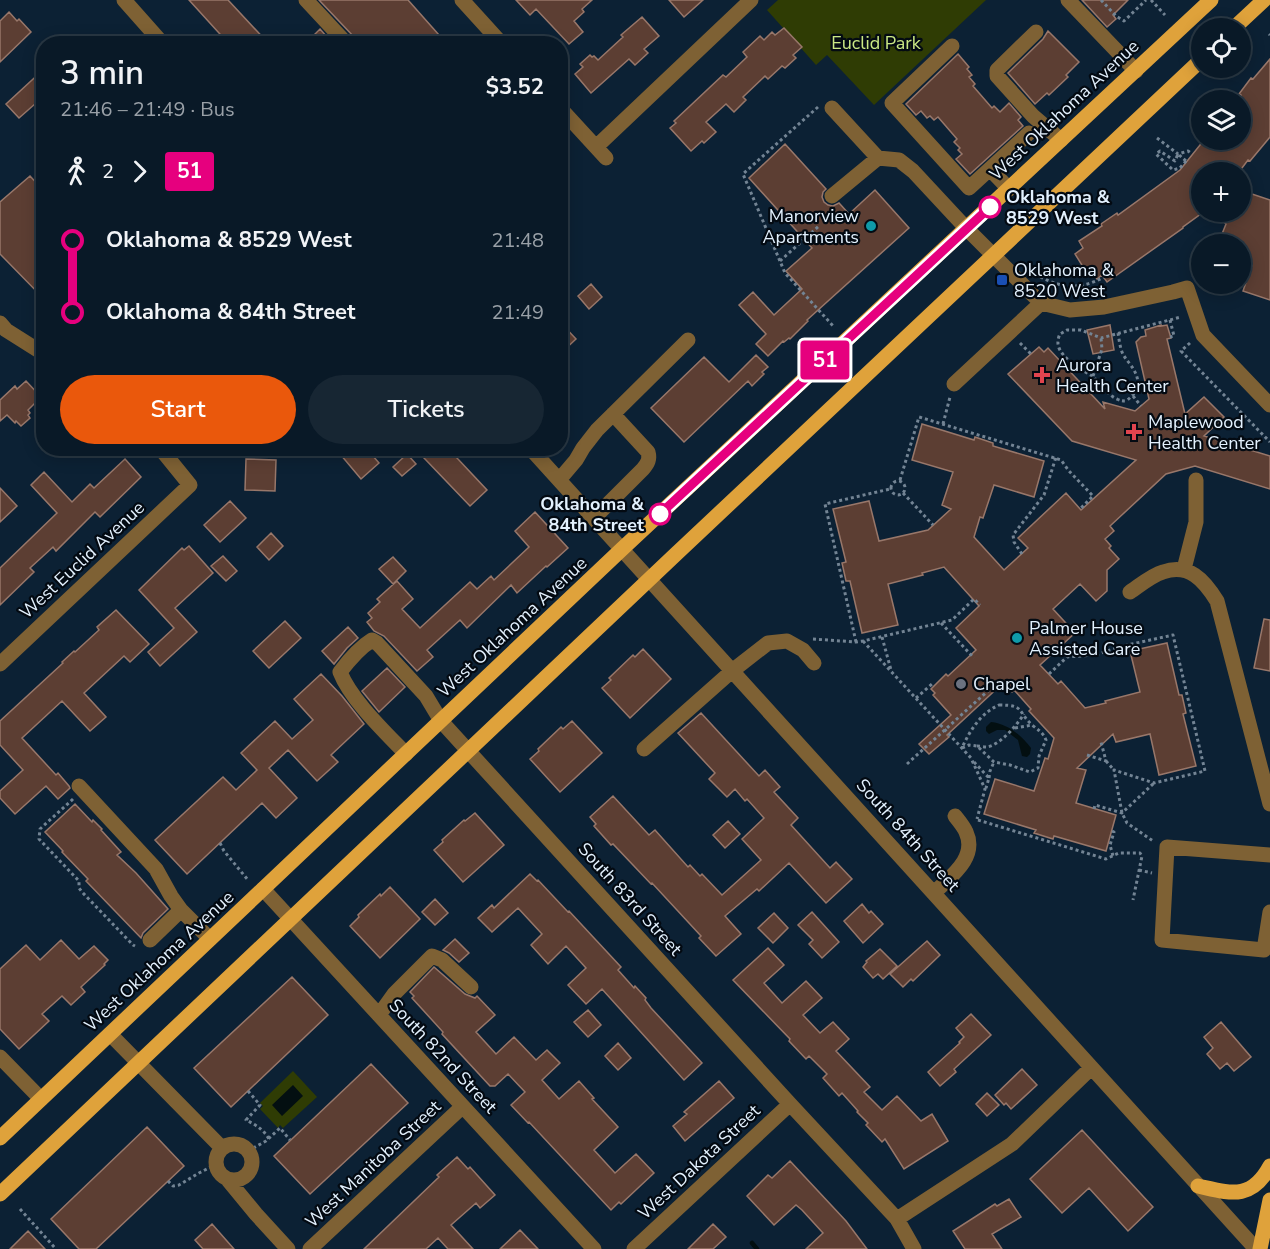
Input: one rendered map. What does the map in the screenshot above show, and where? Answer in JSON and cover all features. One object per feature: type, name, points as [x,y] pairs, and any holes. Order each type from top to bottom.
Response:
[{"type":"main road","name":"West Oklahoma Avenue","points":[[0,1138],[622,549],[1211,0]]},
{"type":"main road","points":[[1245,18],[1264,0]]},
{"type":"main road","points":[[0,1194],[1191,69]]},
{"type":"main road","points":[[1198,1186],[1224,1191],[1246,1191],[1263,1178],[1270,1166]]},
{"type":"main road","points":[[1258,1249],[1270,1200]]},
{"type":"street","points":[[124,0],[156,36]]},
{"type":"street","points":[[306,0],[340,36]]},
{"type":"street","points":[[462,0],[495,36]]},
{"type":"street","points":[[568,117],[601,152],[751,0]]},
{"type":"street","points":[[1068,0],[1136,70]]},
{"type":"street","points":[[1036,32],[997,70],[997,76],[1033,116],[1061,140]]},
{"type":"street","points":[[952,46],[892,103],[969,188],[1029,134]]},
{"type":"street","points":[[832,108],[878,158],[898,160],[913,171],[1041,303],[1070,310],[1104,307],[1187,288],[1203,335],[1270,405]]},
{"type":"street","points":[[832,196],[878,158]]},
{"type":"street","points":[[990,169],[1009,189]]},
{"type":"street","points":[[954,384],[1041,303]]},
{"type":"street","points":[[2,329],[36,349]]},
{"type":"street","points":[[559,480],[597,430],[688,340]]},
{"type":"street","points":[[594,518],[648,464],[648,452],[613,414]]},
{"type":"street","name":"West Euclid Avenue","points":[[0,664],[190,485],[166,456]]},
{"type":"street","name":"South 84th Street","points":[[537,456],[1198,1186],[1258,1249]]},
{"type":"street","points":[[1184,569],[1196,522],[1196,480]]},
{"type":"street","points":[[1130,592],[1162,572],[1184,569],[1197,576],[1217,601],[1270,804]]},
{"type":"street","name":"South 83rd Street","points":[[406,754],[358,701],[340,672],[351,658],[372,640],[426,696],[441,721],[468,751],[897,1219],[914,1249]]},
{"type":"street","points":[[644,749],[732,671],[768,644],[787,641],[802,650],[814,663]]},
{"type":"street","points":[[81,788],[156,869],[181,910],[210,939]]},
{"type":"street","points":[[934,893],[956,872],[965,860],[970,847],[966,832],[955,816]]},
{"type":"street","points":[[1270,855],[1167,847],[1162,940],[1264,950],[1270,912]]},
{"type":"street","name":"South 82nd Street","points":[[263,889],[594,1249]]},
{"type":"street","points":[[150,940],[181,910]]},
{"type":"street","points":[[379,1015],[394,994],[432,956],[441,960],[471,987]]},
{"type":"street","points":[[110,1034],[222,1148]]},
{"type":"street","points":[[0,1057],[41,1099]]},
{"type":"street","points":[[897,1219],[1012,1144],[1091,1068]]},
{"type":"street","name":"West Dakota Street","points":[[634,1249],[790,1104]]},
{"type":"street","name":"West Manitoba Street","points":[[310,1249],[462,1107]]},
{"type":"street","points":[[228,1180],[240,1179],[249,1172],[252,1161],[248,1151],[239,1144],[222,1148],[216,1159],[220,1174],[228,1180],[288,1249]]},
{"type":"path","points":[[1101,0],[1124,21],[1146,0]]},
{"type":"path","points":[[1151,0],[1165,15]]},
{"type":"path","points":[[832,108],[825,101],[743,174],[785,273],[834,327]]},
{"type":"path","points":[[1157,138],[1178,154],[1186,161],[1180,168],[1173,170],[1156,154],[1160,151],[1175,161],[1178,154]]},
{"type":"path","points":[[1178,154],[1188,152],[1192,154]]},
{"type":"path","points":[[780,262],[819,226]]},
{"type":"path","points":[[1030,268],[1049,281],[1064,286],[1078,287],[1092,284],[1104,277]]},
{"type":"path","points":[[1118,333],[1122,354],[1136,372],[1138,380],[1133,396],[1126,401],[1119,401],[1112,396],[1092,376],[1066,357],[1059,349],[1060,334],[1067,330],[1081,330],[1101,338],[1118,333],[1186,316]]},
{"type":"path","points":[[1170,320],[1174,336],[1170,337]]},
{"type":"path","points":[[1092,376],[1102,349],[1101,338]]},
{"type":"path","points":[[1192,340],[1181,351],[1270,442]]},
{"type":"path","points":[[943,424],[954,384]]},
{"type":"path","points":[[1133,396],[1142,406]]},
{"type":"path","points":[[900,480],[919,417],[1061,460],[1093,496],[1080,509]]},
{"type":"path","points":[[1022,554],[1014,542],[1013,535],[1044,495],[1056,458]]},
{"type":"path","points":[[890,489],[894,481],[900,480]]},
{"type":"path","points":[[900,480],[905,485],[903,493]]},
{"type":"path","points":[[890,489],[896,495],[903,493]]},
{"type":"path","points":[[856,642],[825,504],[890,489]]},
{"type":"path","points":[[903,493],[933,525]]},
{"type":"path","points":[[944,627],[975,599],[980,605]]},
{"type":"path","points":[[804,636],[814,640],[856,642],[952,620]]},
{"type":"path","points":[[940,623],[974,658]]},
{"type":"path","points":[[1049,674],[1067,657],[1095,655],[1173,635],[1205,771],[1154,783],[1122,813]]},
{"type":"path","points":[[882,637],[891,671]]},
{"type":"path","points":[[863,641],[989,778]]},
{"type":"path","points":[[907,764],[1000,680]]},
{"type":"path","points":[[916,698],[932,684],[934,686]]},
{"type":"path","points":[[962,748],[970,732],[989,710],[999,705],[1012,705],[1019,708],[1046,740],[1038,768],[1030,772],[994,762],[977,746]]},
{"type":"path","points":[[962,748],[969,745],[987,747],[993,745],[1007,735],[1024,714]]},
{"type":"path","points":[[1013,728],[1032,725]]},
{"type":"path","points":[[1101,742],[1106,761],[1114,770],[1154,783]]},
{"type":"path","points":[[1087,755],[1106,761]]},
{"type":"path","points":[[971,758],[985,789]]},
{"type":"path","points":[[979,827],[976,819],[994,762]]},
{"type":"path","points":[[1114,770],[1122,813],[1127,823],[1153,840],[1154,849]]},
{"type":"path","points":[[81,788],[40,829],[39,838],[79,881],[79,888],[82,892],[133,945],[141,948],[148,946],[150,940]]},
{"type":"path","points":[[1094,809],[1095,805],[1122,813]]},
{"type":"path","points":[[976,819],[1106,859],[1119,853],[1140,853],[1142,856],[1133,900]]},
{"type":"path","points":[[1112,831],[1114,832],[1110,845],[1113,856]]},
{"type":"path","points":[[220,843],[248,880]]},
{"type":"path","points":[[248,1092],[260,1105],[246,1120],[260,1127],[269,1139]]},
{"type":"path","points":[[248,1151],[269,1139],[280,1128],[290,1140]]},
{"type":"path","points":[[168,1181],[173,1186],[178,1185],[216,1165]]},
{"type":"path","points":[[20,1209],[56,1249]]},
{"type":"green space","name":"Euclid Park","points":[[778,0],[986,0],[874,105],[827,55],[816,65],[767,10]]},
{"type":"green space","points":[[293,1071],[317,1097],[283,1128],[280,1125],[278,1128],[260,1109],[263,1106],[260,1103]]},
{"type":"shaded area","points":[[991,722],[1003,725],[1018,735],[1031,748],[1030,754],[1027,757],[1022,756],[1018,740],[1005,730],[997,730],[989,734],[986,727]]},
{"type":"shaded area","points":[[293,1085],[303,1096],[282,1116],[272,1105]]},
{"type":"building","points":[[189,0],[228,0],[262,36],[222,36]]},
{"type":"building","points":[[319,0],[408,0],[440,36],[353,36]]},
{"type":"building","points":[[516,0],[592,0],[574,21],[583,32],[569,44],[568,36],[561,36],[536,9],[530,15]]},
{"type":"building","points":[[669,0],[703,0],[684,17]]},
{"type":"building","points":[[1082,0],[1128,0],[1113,15],[1116,19],[1107,27]]},
{"type":"building","points":[[9,12],[31,32],[0,62],[0,21]]},
{"type":"building","points":[[642,17],[659,36],[644,49],[648,53],[635,65],[629,59],[591,93],[575,74],[583,67],[580,64],[590,55],[598,60],[623,37],[621,35]]},
{"type":"building","points":[[784,28],[802,47],[793,55],[796,58],[785,68],[782,66],[768,79],[765,76],[743,97],[746,100],[734,112],[726,104],[706,122],[716,132],[691,151],[670,128],[676,123],[674,121],[723,75],[726,77],[747,57],[743,52],[760,36],[764,40],[772,32],[775,35]]},
{"type":"building","points":[[320,29],[326,36],[313,36]]},
{"type":"building","points":[[1048,31],[1079,62],[1066,75],[1068,77],[1049,95],[1047,93],[1035,104],[1008,73],[1043,39]]},
{"type":"building","points":[[958,54],[969,67],[967,69],[972,75],[969,77],[975,84],[973,86],[992,108],[994,106],[1000,112],[1009,103],[1021,117],[1018,120],[1023,126],[970,174],[956,159],[962,154],[954,142],[957,139],[938,117],[934,120],[930,116],[927,118],[921,111],[916,115],[906,104]]},
{"type":"building","points":[[1270,59],[1270,137],[1250,161],[1191,162],[1191,221],[1107,282],[1102,275],[1097,279],[1089,268],[1085,270],[1075,254],[1083,248],[1079,241],[1180,170],[1196,150],[1251,150],[1251,90],[1242,90],[1251,78],[1253,79]]},
{"type":"building","points":[[36,76],[36,103],[19,118],[6,104]]},
{"type":"building","name":"Manorview Apartments","points":[[785,144],[826,189],[822,197],[828,205],[833,206],[839,203],[849,214],[875,190],[909,228],[807,320],[790,339],[783,341],[768,356],[756,344],[766,334],[739,305],[753,292],[774,315],[802,289],[786,271],[812,248],[749,178]]},
{"type":"building","points":[[30,176],[36,183],[36,291],[0,254],[0,202]]},
{"type":"building","points":[[1251,194],[1270,200],[1270,300],[1251,294],[1251,234],[1222,234],[1226,224],[1223,222],[1251,222]]},
{"type":"building","points":[[591,284],[602,297],[589,309],[578,296]]},
{"type":"building","points":[[1110,325],[1114,350],[1093,354],[1087,330]]},
{"type":"building","name":"Palmer House Assisted Care","points":[[1167,325],[1171,338],[1167,339],[1185,414],[1204,397],[1224,417],[1204,436],[1270,456],[1270,489],[1195,466],[1166,474],[1110,526],[1114,531],[1105,539],[1111,546],[1109,548],[1119,559],[1107,570],[1107,591],[1096,601],[1080,584],[1053,609],[1075,633],[1040,665],[1058,684],[1061,681],[1085,708],[1140,692],[1130,651],[1167,643],[1179,695],[1182,695],[1186,713],[1183,714],[1196,766],[1159,775],[1150,734],[1116,742],[1113,734],[1077,768],[1086,770],[1076,803],[1116,815],[1106,851],[1054,836],[1053,839],[1034,833],[1036,830],[984,814],[995,779],[1034,791],[1045,758],[1048,759],[1054,738],[1029,711],[1031,709],[1014,690],[1012,692],[1003,683],[929,754],[919,744],[951,715],[933,695],[935,693],[931,689],[976,650],[956,628],[979,606],[944,567],[888,584],[898,625],[862,633],[850,581],[846,581],[842,563],[846,562],[833,509],[869,501],[879,541],[928,530],[951,509],[942,505],[953,472],[912,460],[922,424],[974,440],[975,437],[993,443],[993,446],[1044,461],[1034,497],[994,485],[983,518],[980,517],[974,537],[1004,570],[1028,548],[1018,538],[1066,493],[1081,510],[1136,460],[1072,441],[1008,374],[1039,347],[1044,352],[1048,348],[1105,409],[1103,402],[1135,411],[1149,399],[1136,342],[1146,336],[1145,330]]},
{"type":"building","points":[[568,330],[576,339],[568,346]]},
{"type":"building","points":[[756,355],[768,367],[762,372],[764,374],[752,386],[748,381],[684,442],[651,408],[704,357],[729,382]]},
{"type":"building","points":[[26,381],[36,392],[36,402],[28,410],[30,418],[21,426],[7,415],[0,421],[0,400],[15,386],[17,389]]},
{"type":"building","points":[[342,456],[373,456],[379,463],[361,479]]},
{"type":"building","points":[[405,456],[409,456],[416,464],[402,476],[393,467]]},
{"type":"building","points":[[426,456],[459,456],[457,458],[487,490],[470,506],[424,458]]},
{"type":"building","points":[[125,459],[141,477],[100,517],[95,512],[56,551],[53,547],[30,568],[34,572],[0,605],[0,568],[57,513],[31,485],[44,472],[72,502],[90,484],[94,488]]},
{"type":"building","points":[[246,459],[276,460],[275,491],[245,490]]},
{"type":"building","points":[[0,488],[17,506],[0,522]]},
{"type":"building","points":[[230,501],[246,518],[220,542],[204,525]]},
{"type":"building","points":[[535,512],[568,548],[517,593],[511,585],[467,628],[460,620],[427,650],[433,657],[417,671],[384,636],[374,631],[367,622],[372,618],[368,613],[380,602],[377,599],[397,581],[413,599],[402,609],[420,628],[470,582],[477,589],[491,576],[494,580],[529,547],[515,531]]},
{"type":"building","points":[[271,533],[283,546],[269,560],[257,547]]},
{"type":"building","points":[[189,546],[213,573],[175,608],[197,632],[160,666],[148,652],[174,628],[139,590],[182,548],[184,550]]},
{"type":"building","points":[[223,556],[237,571],[226,581],[211,566]]},
{"type":"building","points":[[393,557],[406,571],[393,584],[379,569]]},
{"type":"building","points":[[116,610],[149,644],[130,662],[124,656],[84,693],[106,717],[90,731],[62,701],[22,738],[70,788],[58,799],[46,786],[15,814],[0,798],[0,791],[23,770],[0,745],[0,721],[99,630],[97,627]]},
{"type":"building","points":[[1264,619],[1270,620],[1270,671],[1254,668]]},
{"type":"building","points":[[285,621],[301,638],[269,668],[253,651]]},
{"type":"building","points":[[348,627],[358,638],[334,664],[322,651]]},
{"type":"building","points":[[643,649],[671,679],[630,718],[602,688],[633,655],[635,657]]},
{"type":"building","points":[[387,668],[405,687],[379,712],[362,691]]},
{"type":"building","points":[[321,674],[364,724],[331,755],[338,762],[317,781],[288,750],[269,768],[297,798],[276,818],[262,803],[187,874],[155,840],[223,777],[236,790],[257,770],[241,753],[275,721],[292,739],[313,720],[294,699]]},
{"type":"building","points":[[701,713],[759,776],[765,770],[780,787],[774,792],[798,818],[791,825],[830,868],[836,862],[852,879],[826,903],[789,863],[759,891],[757,889],[725,916],[741,934],[716,956],[699,938],[701,936],[652,883],[613,844],[611,845],[594,826],[596,824],[590,817],[613,796],[649,835],[655,830],[688,867],[690,865],[700,876],[702,874],[722,895],[761,860],[742,839],[764,818],[735,789],[727,797],[709,779],[715,773],[678,733]]},
{"type":"building","points":[[572,721],[602,753],[560,792],[530,759],[561,727],[563,729]]},
{"type":"building","points":[[75,804],[102,829],[121,852],[117,855],[168,909],[143,933],[141,938],[86,881],[88,879],[45,832]]},
{"type":"building","points":[[475,813],[504,845],[463,882],[434,850],[464,820]]},
{"type":"building","points":[[728,821],[740,834],[725,848],[713,835]]},
{"type":"building","points":[[530,874],[569,911],[621,967],[618,970],[646,998],[651,1008],[702,1063],[684,1080],[602,989],[586,1004],[568,985],[586,968],[566,946],[548,964],[531,945],[542,934],[518,908],[492,932],[478,918],[492,905],[494,908]]},
{"type":"building","points":[[390,887],[420,919],[380,958],[350,926],[359,917],[358,915]]},
{"type":"building","points":[[435,899],[448,913],[435,925],[422,912]]},
{"type":"building","points":[[862,904],[883,924],[863,943],[844,921]]},
{"type":"building","points":[[812,912],[839,942],[822,958],[809,944],[813,940],[798,925]]},
{"type":"building","points":[[774,913],[788,928],[773,943],[758,928]]},
{"type":"building","points":[[455,939],[469,953],[459,962],[443,950]]},
{"type":"building","points":[[61,940],[79,959],[94,946],[108,960],[81,987],[85,992],[71,1005],[62,996],[42,1014],[49,1021],[19,1049],[0,1029],[0,969],[26,945],[40,960]]},
{"type":"building","points":[[927,941],[940,955],[913,981],[911,979],[903,987],[890,974]]},
{"type":"building","points":[[768,948],[784,965],[764,983],[782,1003],[806,981],[822,998],[803,1015],[820,1033],[833,1022],[849,1039],[836,1051],[870,1087],[864,1092],[882,1110],[897,1096],[921,1121],[932,1114],[948,1141],[904,1169],[885,1139],[882,1142],[842,1093],[839,1096],[823,1078],[827,1074],[809,1056],[806,1059],[789,1041],[790,1039],[733,980]]},
{"type":"building","points":[[880,949],[897,966],[883,979],[878,974],[873,978],[863,967],[866,961]]},
{"type":"building","points":[[434,967],[465,994],[475,998],[477,996],[495,1015],[476,1032],[496,1054],[514,1037],[536,1060],[547,1050],[560,1063],[542,1080],[559,1099],[579,1081],[618,1127],[594,1150],[615,1173],[636,1154],[654,1173],[621,1204],[619,1202],[611,1210],[511,1105],[525,1092],[508,1074],[495,1086],[490,1086],[412,998],[414,996],[410,992]]},
{"type":"building","points":[[292,977],[328,1015],[231,1107],[194,1068]]},
{"type":"building","points":[[588,1010],[601,1025],[588,1037],[574,1022]]},
{"type":"building","points":[[971,1014],[991,1035],[954,1069],[956,1072],[940,1086],[928,1072],[960,1043],[964,1037],[956,1028]]},
{"type":"building","points":[[1221,1022],[1251,1057],[1234,1071],[1227,1063],[1220,1069],[1207,1054],[1213,1048],[1204,1037]]},
{"type":"building","points":[[618,1043],[631,1058],[618,1070],[605,1056]]},
{"type":"building","points":[[371,1064],[408,1103],[310,1194],[274,1156]]},
{"type":"building","points":[[1022,1069],[1037,1085],[1011,1109],[995,1095]]},
{"type":"building","points":[[719,1081],[734,1098],[685,1141],[673,1126],[687,1114],[684,1112]]},
{"type":"building","points":[[987,1093],[999,1105],[987,1116],[976,1104]]},
{"type":"building","points":[[147,1127],[184,1166],[96,1249],[79,1249],[51,1219]]},
{"type":"building","points":[[1082,1130],[1153,1207],[1128,1231],[1089,1188],[1062,1213],[1030,1179]]},
{"type":"building","points":[[457,1157],[468,1169],[470,1167],[495,1195],[480,1208],[476,1203],[451,1225],[473,1249],[448,1249],[438,1238],[426,1249],[364,1249],[439,1177],[437,1175]]},
{"type":"building","points":[[790,1161],[846,1221],[867,1249],[806,1249],[823,1233],[802,1210],[796,1205],[774,1225],[747,1196],[768,1175],[772,1178]]},
{"type":"building","points":[[1009,1199],[1021,1217],[992,1234],[1002,1249],[965,1249],[953,1231],[995,1204],[997,1206]]},
{"type":"building","points":[[212,1224],[234,1249],[203,1249],[195,1240]]},
{"type":"building","points":[[713,1224],[726,1237],[713,1249],[688,1249]]},
{"type":"building","points":[[520,1230],[538,1249],[500,1249]]},
{"type":"building","points":[[28,1231],[45,1249],[10,1249]]},
{"type":"waterway","points":[[752,1243],[757,1249]]},
{"type":"bus line","name":"51","points":[[660,514],[990,207]]},
{"type":"place","name":"Oklahoma & 8529 West","points":[[990,207]]},
{"type":"place","name":"Manorview Apartments","points":[[871,226]]},
{"type":"place","name":"Oklahoma & 8520 West","points":[[1002,280]]},
{"type":"place","name":"Aurora Health Center","points":[[1042,375]]},
{"type":"place","name":"Maplewood Health Center","points":[[1134,432]]},
{"type":"place","name":"Oklahoma & 84th Street","points":[[660,514]]},
{"type":"place","name":"Palmer House Assisted Care","points":[[1017,638]]},
{"type":"place","name":"Chapel","points":[[961,684]]}]
